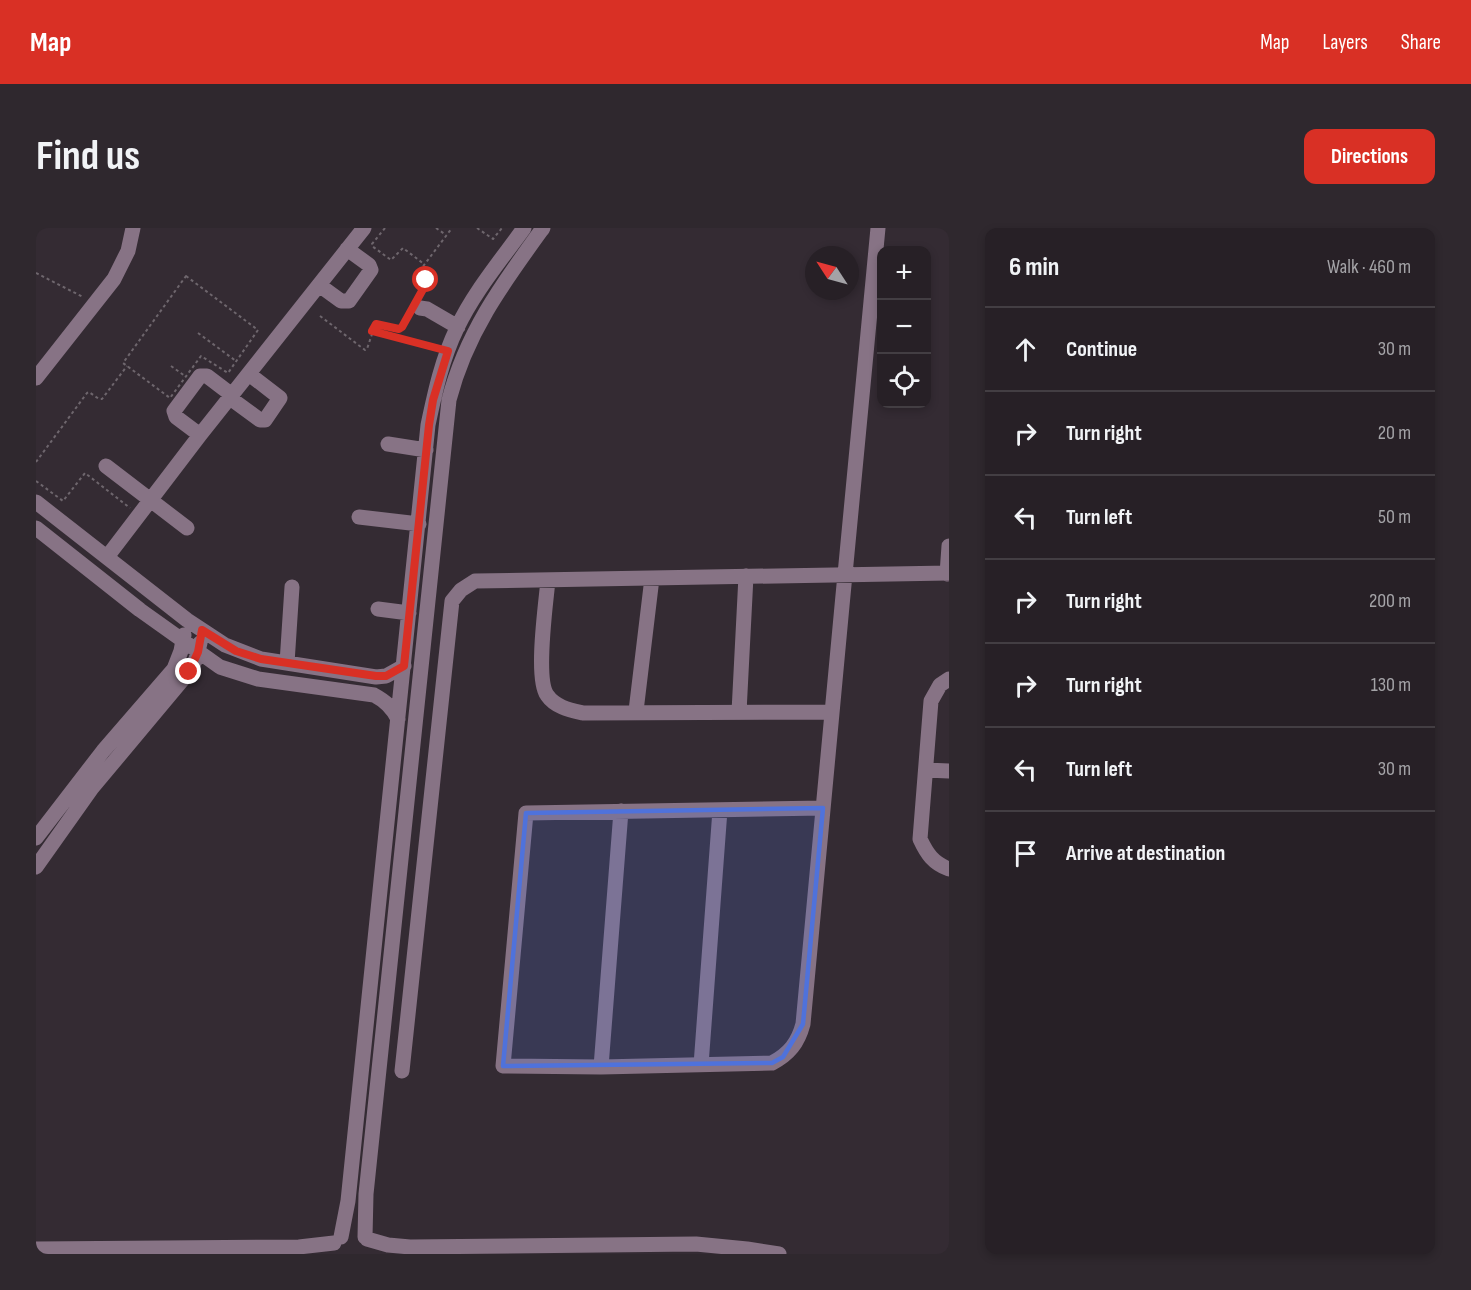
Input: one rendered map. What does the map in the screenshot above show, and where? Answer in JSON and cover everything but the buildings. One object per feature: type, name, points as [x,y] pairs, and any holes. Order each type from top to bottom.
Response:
[{"type":"street","points":[[36,378],[110,286],[128,250],[133,228]]},
{"type":"street","points":[[107,557],[200,435],[364,228]]},
{"type":"street","points":[[374,1254],[366,1238],[366,1194],[448,400],[463,354],[493,299],[524,228]]},
{"type":"street","points":[[335,1245],[348,1201],[418,524],[433,400],[458,327],[479,291],[543,228]]},
{"type":"street","points":[[823,808],[526,813],[503,1066],[601,1067],[772,1063],[793,1048],[799,1037],[803,1024],[878,228]]},
{"type":"street","points":[[319,285],[343,302],[349,301],[371,270],[369,265],[347,249]]},
{"type":"street","points":[[416,305],[458,327]]},
{"type":"street","points":[[200,435],[176,417],[174,411],[200,376],[207,376],[260,420],[265,420],[280,398],[249,374]]},
{"type":"street","points":[[388,444],[426,450]]},
{"type":"street","points":[[106,466],[187,528]]},
{"type":"street","points":[[36,502],[187,620],[236,651],[261,659],[376,676],[386,676],[404,666]]},
{"type":"street","points":[[359,517],[418,524]]},
{"type":"street","points":[[36,528],[183,642],[220,667],[244,676],[374,695],[384,701],[398,719]]},
{"type":"street","points":[[402,1071],[452,601],[461,590],[475,581],[948,574],[949,546]]},
{"type":"street","points":[[739,712],[746,576]]},
{"type":"street","points":[[636,711],[652,578]]},
{"type":"street","points":[[548,580],[541,678],[546,694],[556,704],[567,710],[583,713],[832,712]]},
{"type":"street","points":[[287,663],[292,587]]},
{"type":"street","points":[[378,609],[409,613]]},
{"type":"street","points":[[36,838],[103,752],[174,669],[187,620]]},
{"type":"street","points":[[36,867],[92,788],[189,672],[198,652],[202,630]]},
{"type":"street","points":[[408,635],[423,637]]},
{"type":"street","points":[[420,673],[444,676]]},
{"type":"street","points":[[949,679],[940,685],[931,701],[920,839],[927,854],[939,865],[949,869]]},
{"type":"street","points":[[394,758],[412,760]]},
{"type":"street","points":[[926,770],[949,771]]},
{"type":"street","points":[[701,1065],[720,810]]},
{"type":"street","points":[[601,1067],[621,811]]},
{"type":"street","points":[[36,1249],[298,1247],[335,1245],[353,1233],[388,1245],[410,1247],[696,1244],[747,1248],[778,1254]]},
{"type":"path","points":[[385,228],[372,246],[391,260],[403,248],[424,264]]},
{"type":"path","points":[[436,228],[446,235]]},
{"type":"path","points":[[320,316],[365,350],[376,324],[400,328],[416,305],[427,282],[417,273],[451,228]]},
{"type":"path","points":[[477,228],[493,239],[502,228]]},
{"type":"path","points":[[36,273],[75,292],[95,305]]},
{"type":"path","points":[[186,276],[258,329],[227,374],[202,356],[170,398],[127,366],[123,362],[186,276]]},
{"type":"path","points":[[372,331],[448,351]]},
{"type":"path","points":[[198,333],[237,361]]},
{"type":"path","points":[[36,462],[87,393],[102,399],[127,366]]},
{"type":"path","points":[[171,366],[186,377]]},
{"type":"path","points":[[36,481],[63,501],[85,473],[140,515]]},
{"type":"highlighted area","points":[[823,808],[803,1024],[783,1057],[772,1063],[503,1066],[526,813]]},
{"type":"route","points":[[189,672],[198,652],[202,630],[236,651],[273,662],[376,676],[386,676],[404,666],[429,425],[433,400],[448,351],[372,331],[376,324],[399,329],[402,327],[427,282],[426,280]]}]
